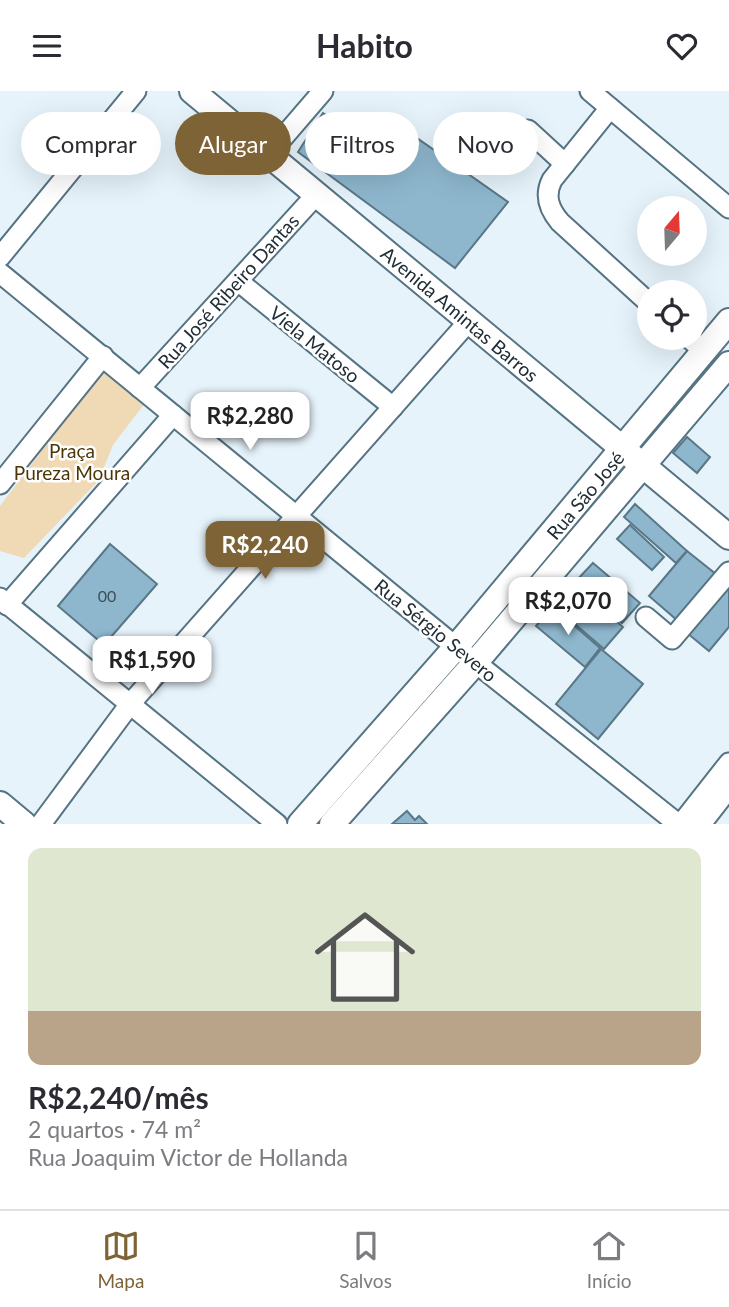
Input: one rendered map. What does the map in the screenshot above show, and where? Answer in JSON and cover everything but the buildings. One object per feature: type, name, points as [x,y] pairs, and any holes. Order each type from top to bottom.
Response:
[{"type":"main road","name":"Avenida Amintas Barros","points":[[192,91],[217,112]]},
{"type":"main road","name":"Avenida Amintas Barros","points":[[291,174],[729,537]]},
{"type":"main road","name":"Rua São José","points":[[707,338],[728,325]]},
{"type":"main road","name":"Rua São José","points":[[332,824],[475,663],[632,457],[694,350]]},
{"type":"main road","name":"Rua São José","points":[[300,824],[456,647],[632,457],[729,364]]},
{"type":"main road","points":[[0,804],[24,824]]},
{"type":"street","points":[[0,257],[136,91]]},
{"type":"street","points":[[291,128],[323,91]]},
{"type":"street","points":[[590,91],[729,208]]},
{"type":"street","points":[[610,108],[549,184],[547,192],[552,212],[560,222],[637,292]]},
{"type":"street","points":[[538,139],[565,164]]},
{"type":"street","name":"Rua José Ribeiro Dantas","points":[[140,388],[316,195]]},
{"type":"street","name":"Rua Sérgio Severo","points":[[0,273],[475,663],[680,824]]},
{"type":"street","name":"Viela Matoso","points":[[238,281],[393,407]]},
{"type":"street","points":[[41,824],[130,704],[469,321]]},
{"type":"street","points":[[0,484],[103,356]]},
{"type":"street","points":[[173,415],[4,601],[277,824]]},
{"type":"street","points":[[646,617],[672,639],[729,572]]},
{"type":"street","points":[[680,824],[729,763]]},
{"type":"street","points":[[701,824],[729,788]]},
{"type":"green space","name":"Praça Pureza Moura","points":[[104,368],[148,399],[113,445],[99,480],[24,558],[0,551],[0,506]]}]
